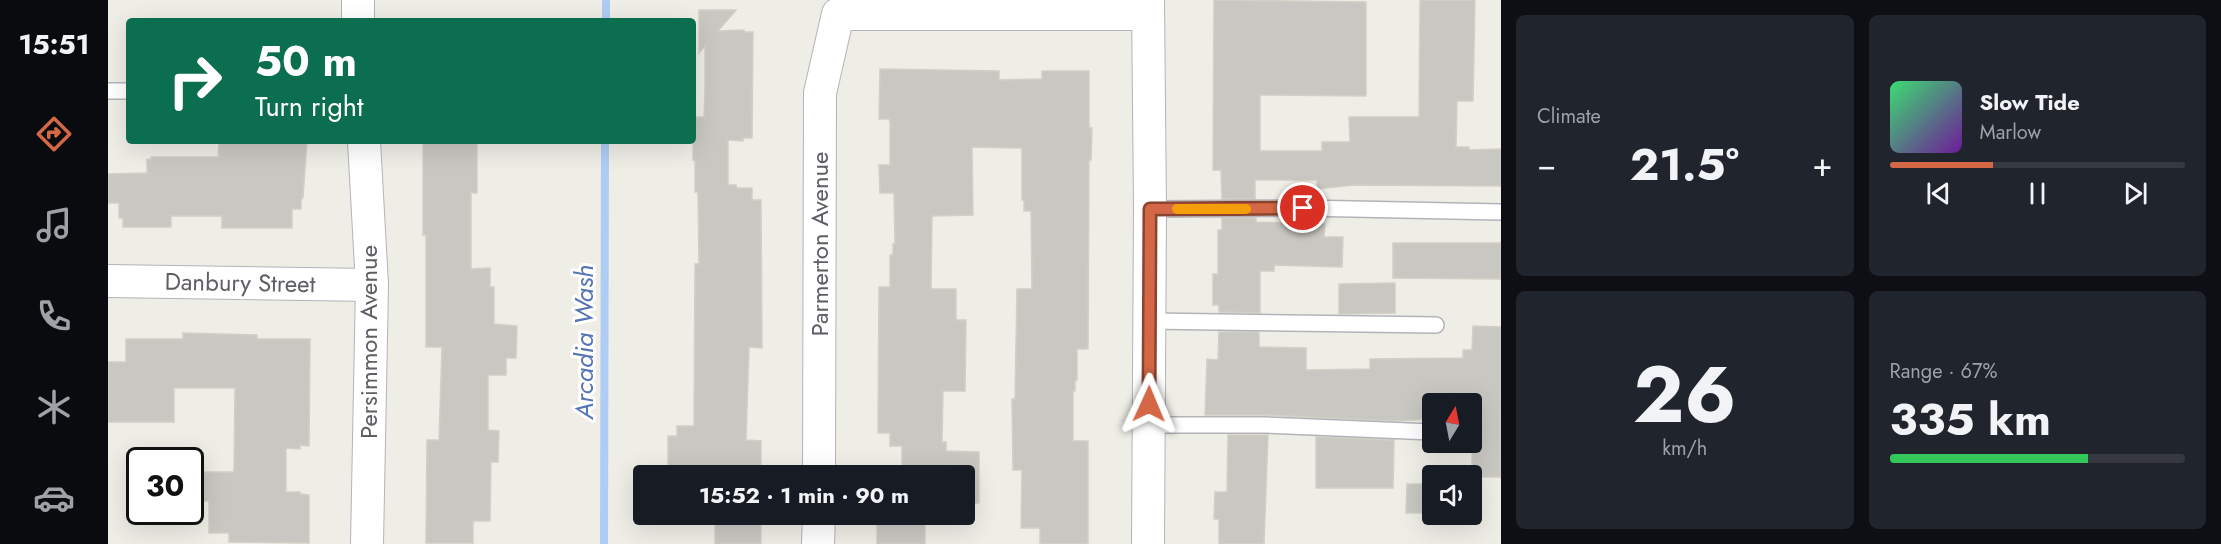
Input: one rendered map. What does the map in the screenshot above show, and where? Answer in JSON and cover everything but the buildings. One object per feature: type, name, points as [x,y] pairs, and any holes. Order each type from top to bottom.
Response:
[{"type":"street","points":[[358,0],[358,18]]},
{"type":"street","points":[[1148,7],[1150,209],[1148,544]]},
{"type":"street","name":"Parmerton Avenue","points":[[819,465],[820,93],[838,15],[1148,7]]},
{"type":"street","name":"Persimmon Avenue","points":[[364,144],[372,285],[367,544]]},
{"type":"street","name":"Danbury Street","points":[[108,281],[372,285]]},
{"type":"street","points":[[818,544],[819,525]]},
{"type":"lane","points":[[108,91],[126,91]]},
{"type":"lane","points":[[1150,209],[1303,208],[1501,212]]},
{"type":"lane","points":[[1150,321],[1436,325]]},
{"type":"lane","points":[[1149,425],[1264,425],[1422,432]]},
{"type":"waterway","name":"Arcadia Wash","points":[[606,0],[606,18]]},
{"type":"waterway","name":"Arcadia Wash","points":[[604,544],[605,144]]},
{"type":"slow traffic","points":[[1177,209],[1246,209]]},
{"type":"route","points":[[1149,404],[1150,209],[1303,208]]}]
